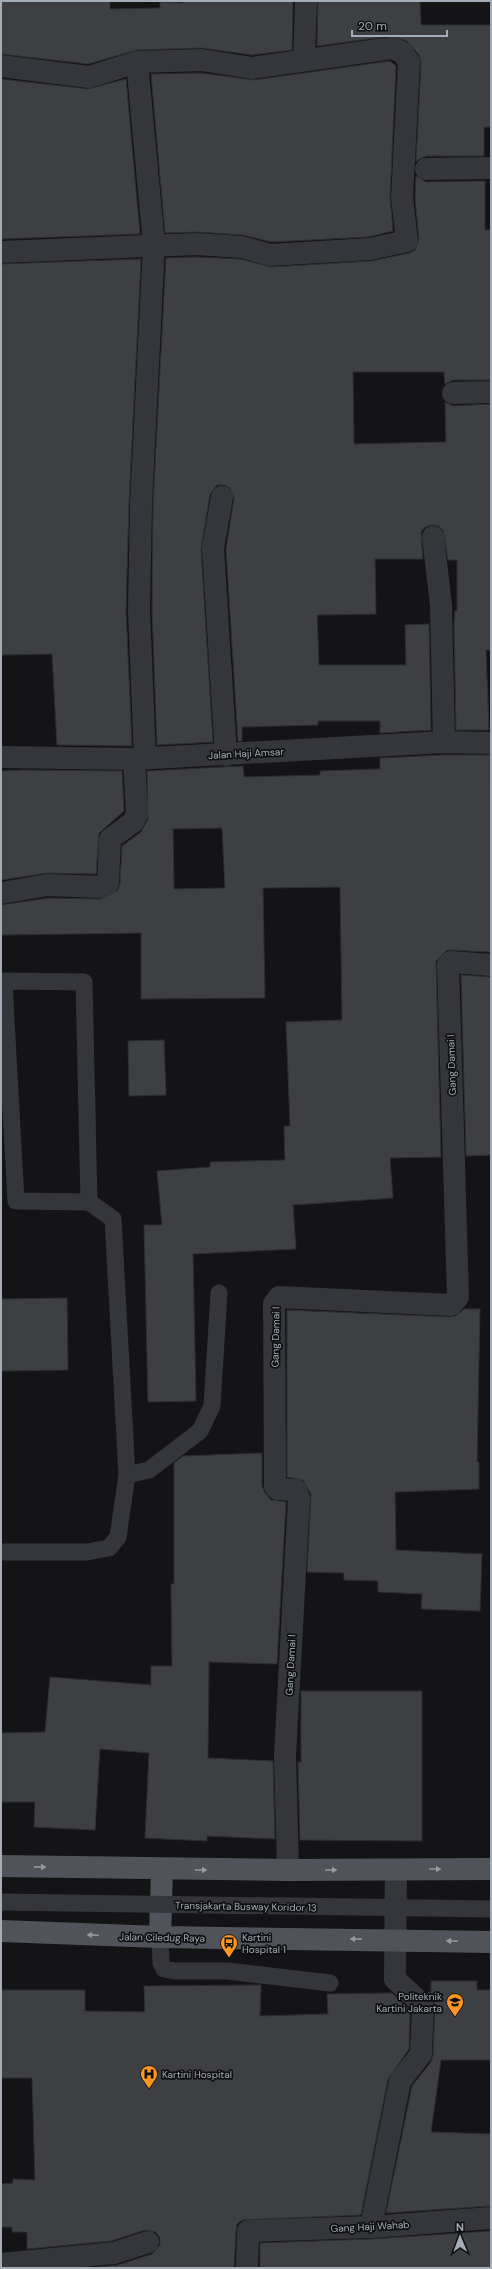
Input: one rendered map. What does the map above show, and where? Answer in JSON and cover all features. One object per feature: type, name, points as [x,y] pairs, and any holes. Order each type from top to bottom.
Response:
[{"type":"main road","points":[[1,1866],[288,1870],[491,1869]]},
{"type":"main road","points":[[160,1937],[162,1869]]},
{"type":"main road","name":"Jalan Ciledug Raya","points":[[1,1931],[160,1937],[491,1942]]},
{"type":"street","points":[[304,60],[306,1]]},
{"type":"street","points":[[1,66],[89,77],[137,62],[202,60],[252,68],[392,48],[402,52],[409,62],[402,198],[407,241],[370,249],[270,255],[242,247],[196,244],[1,252]]},
{"type":"street","points":[[1,892],[48,885],[100,888],[108,883],[110,839],[133,822],[137,814],[140,759],[139,610],[142,496],[154,245],[137,62]]},
{"type":"street","points":[[426,169],[491,168]]},
{"type":"street","points":[[453,393],[491,392]]},
{"type":"street","points":[[222,497],[213,548],[213,568],[226,755]]},
{"type":"street","points":[[433,537],[441,605],[444,742]]},
{"type":"street","name":"Jalan Haji Amsar","points":[[1,757],[140,759],[444,742],[491,743]]},
{"type":"street","name":"Gang Damai I","points":[[288,1870],[285,1754],[299,1498],[296,1490],[277,1489],[275,1486],[274,1304],[278,1298],[451,1306],[458,1297],[448,965],[450,962],[491,965]]},
{"type":"street","points":[[371,2227],[400,2081],[421,2054],[423,2005],[395,1979],[396,1870]]},
{"type":"street","name":"Gang Haji Wahab","points":[[247,2268],[248,2231],[371,2227],[491,2218]]},
{"type":"street","points":[[1,2264],[114,2253],[148,2242]]},
{"type":"lane","points":[[1,1552],[87,1552],[109,1548],[118,1537],[127,1475],[113,1219],[89,1202],[16,1201],[3,1001],[4,981],[84,982],[89,1202]]},
{"type":"lane","points":[[127,1475],[149,1470],[200,1432],[212,1406],[219,1293]]},
{"type":"lane","name":"Transjakarta Busway Koridor 13","points":[[1,1902],[491,1909]]},
{"type":"lane","points":[[160,1937],[160,1963],[164,1969],[175,1971],[227,1970],[330,1983]]},
{"type":"building","points":[[1,1],[110,1],[110,9],[160,8],[160,2],[293,1],[292,50],[252,55],[202,48],[137,50],[88,64],[1,54]]},
{"type":"building","points":[[318,1],[420,1],[421,25],[491,25],[491,127],[484,127],[484,156],[426,156],[416,161],[421,63],[419,55],[407,41],[391,36],[317,46]]},
{"type":"building","points":[[390,61],[396,66],[390,197],[393,231],[368,237],[271,242],[243,235],[197,232],[165,233],[151,74],[201,73],[254,80]]},
{"type":"building","points":[[1,79],[88,89],[126,79],[140,234],[1,239]]},
{"type":"building","points":[[416,176],[426,182],[485,181],[485,230],[491,230],[491,380],[453,380],[445,384],[444,372],[353,372],[354,444],[446,442],[445,402],[453,406],[491,404],[491,650],[486,650],[489,730],[456,730],[454,624],[455,611],[457,611],[457,560],[448,560],[443,530],[438,526],[432,525],[425,527],[421,532],[423,559],[375,559],[376,614],[317,615],[319,665],[406,665],[405,625],[429,624],[431,730],[380,733],[380,721],[318,721],[318,725],[242,727],[242,741],[238,741],[226,549],[234,499],[230,488],[224,485],[217,485],[210,494],[201,549],[213,742],[157,745],[152,610],[153,504],[166,258],[196,257],[240,259],[271,267],[371,261],[410,253],[415,250],[419,240],[415,198]]},
{"type":"building","points":[[141,259],[129,503],[126,610],[132,746],[57,745],[52,654],[1,655],[1,264]]},
{"type":"building","points":[[444,755],[490,755],[491,952],[447,950],[436,961],[441,1157],[390,1158],[393,1198],[293,1205],[296,1249],[193,1254],[196,1401],[148,1402],[144,1225],[162,1225],[157,1171],[210,1167],[210,1162],[285,1160],[284,1126],[290,1126],[286,1022],[342,1020],[340,887],[263,888],[265,998],[141,999],[141,933],[1,935],[1,905],[49,898],[100,899],[118,890],[120,884],[122,846],[141,832],[148,819],[147,771],[243,766],[244,777],[320,775],[320,771],[380,769],[380,758]],"holes":[[[222,828],[225,888],[174,889],[173,829]]]},
{"type":"building","points":[[1,771],[122,771],[124,811],[99,833],[96,874],[48,873],[1,880]]},
{"type":"building","points":[[461,975],[491,977],[491,1155],[466,1156]]},
{"type":"building","points":[[164,1040],[166,1095],[129,1096],[128,1041]]},
{"type":"building","points":[[67,1298],[68,1370],[1,1371],[1,1299]]},
{"type":"building","points":[[464,1309],[480,1309],[477,1462],[479,1462],[479,1489],[395,1492],[396,1550],[482,1554],[480,1611],[421,1609],[422,1594],[378,1592],[378,1581],[344,1580],[344,1573],[307,1572],[311,1494],[303,1480],[287,1477],[287,1310],[450,1317],[456,1316]]},
{"type":"building","points":[[262,1453],[262,1486],[265,1493],[271,1500],[286,1502],[277,1664],[209,1662],[208,1758],[273,1761],[275,1839],[207,1836],[207,1841],[145,1838],[149,1753],[100,1749],[95,1830],[34,1827],[35,1802],[1,1802],[1,1733],[45,1732],[50,1677],[151,1685],[151,1666],[172,1666],[171,1584],[174,1584],[174,1463],[183,1456]]},
{"type":"building","points":[[301,1691],[422,1691],[422,1841],[300,1840],[298,1762],[301,1762]]},
{"type":"building","points":[[431,1981],[477,1981],[477,1990],[491,1990],[491,2060],[441,2060],[431,2132],[491,2134],[491,2206],[386,2213],[412,2086],[431,2062],[433,2055],[435,2005],[434,2000],[428,1992],[431,1992]]},
{"type":"building","points":[[261,1985],[260,2016],[328,2014],[327,1994],[392,1993],[410,2010],[409,2049],[388,2079],[361,2215],[242,2220],[237,2224],[234,2268],[89,2268],[118,2265],[152,2254],[160,2245],[160,2238],[156,2232],[145,2230],[111,2241],[27,2249],[27,2232],[12,2232],[12,2227],[1,2227],[1,2184],[13,2183],[13,2179],[35,2180],[32,2078],[1,2078],[1,1990],[85,1990],[85,2011],[145,2012],[144,1986]]},
{"type":"building","points":[[491,2231],[491,2268],[260,2268],[260,2243],[372,2239]]},
{"type":"place","name":"Kartini Hospital 1","points":[[229,1958]]},
{"type":"place","name":"Politeknik Kartini Jakarta","points":[[455,2017]]},
{"type":"place","name":"Kartini Hospital","points":[[149,2089]]}]
